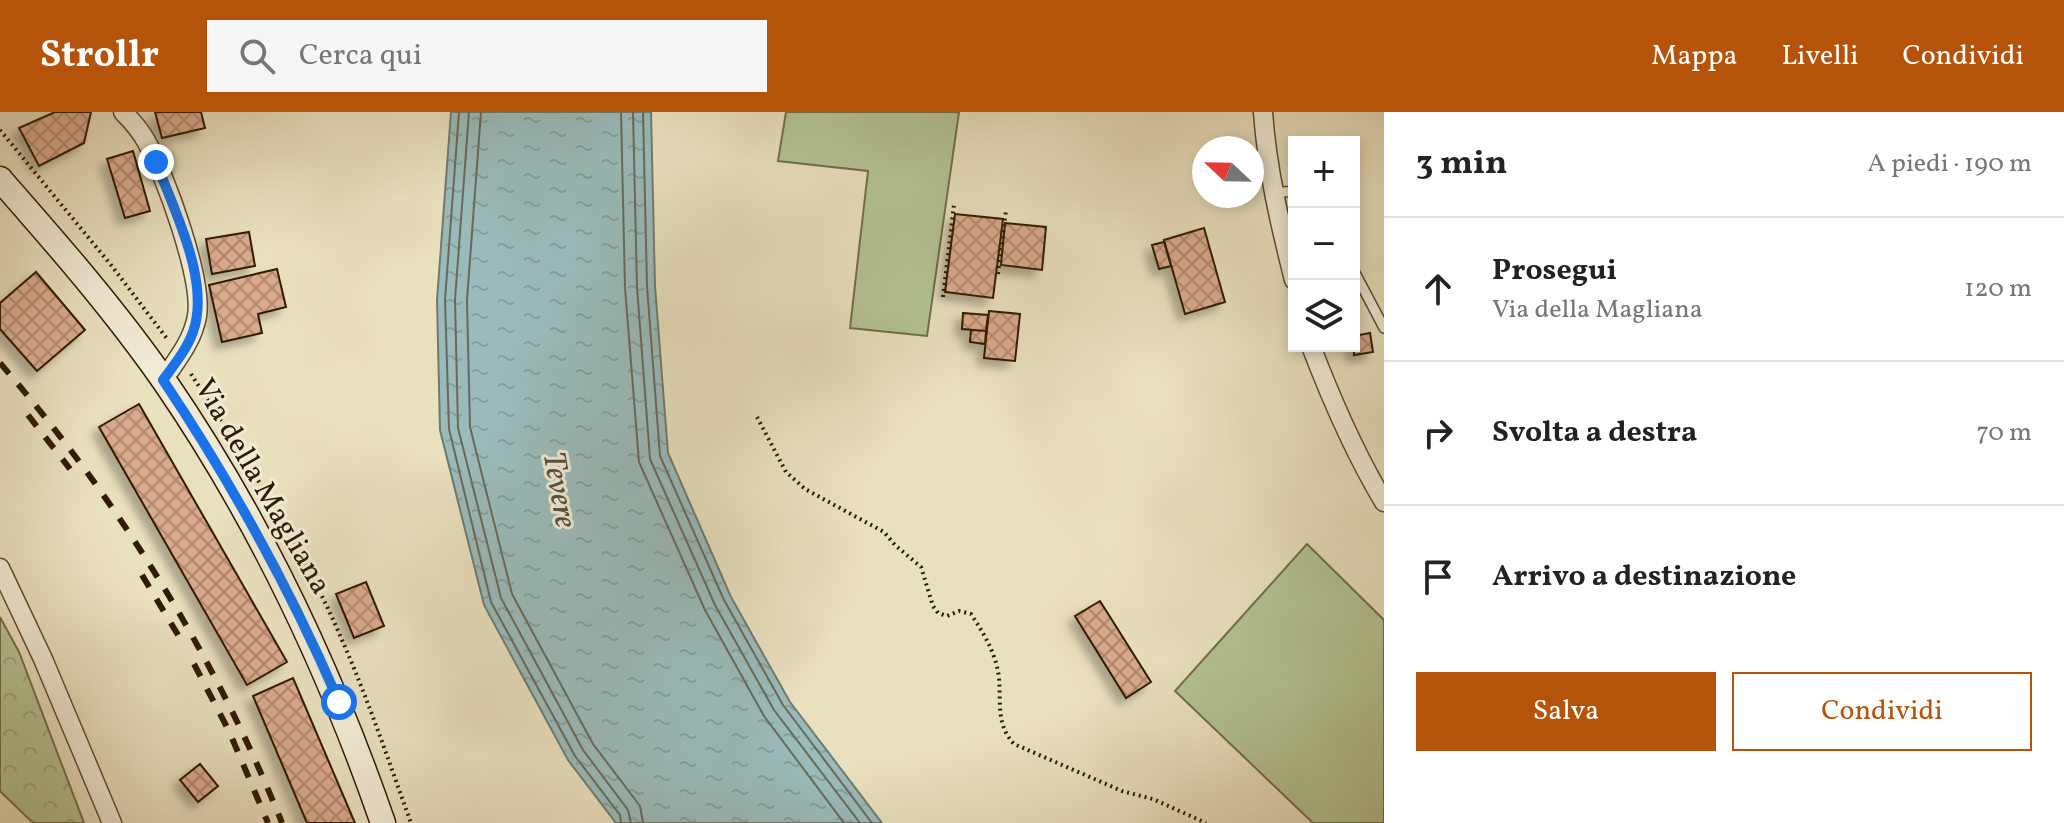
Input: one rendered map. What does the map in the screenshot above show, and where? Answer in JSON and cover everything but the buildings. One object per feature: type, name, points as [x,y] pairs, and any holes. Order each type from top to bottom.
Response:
[{"type":"main road","name":"Via della Magliana","points":[[0,179],[95,289],[163,380],[237,496],[309,634],[344,715],[383,823]]},
{"type":"street","points":[[123,112],[141,132],[156,162],[196,281],[198,303],[192,333],[163,380]]},
{"type":"street","points":[[1263,112],[1265,147],[1288,254]]},
{"type":"street","points":[[1313,352],[1346,433],[1384,502]]},
{"type":"street","points":[[0,568],[112,823]]},
{"type":"lane","points":[[1274,193],[1288,192]]},
{"type":"lane","points":[[1359,280],[1384,328]]},
{"type":"path","points":[[943,297],[954,205]]},
{"type":"path","points":[[998,274],[1006,210]]},
{"type":"path","points":[[757,417],[786,472],[805,489],[884,532],[921,567],[938,613],[947,616],[959,611],[971,614],[990,643],[999,676],[999,711],[1006,736],[1014,744],[1108,786],[1153,799],[1206,823]]},
{"type":"green space","points":[[786,112],[959,112],[927,336],[850,328],[868,171],[778,161]]},
{"type":"green space","points":[[1307,544],[1384,620],[1384,823],[1313,823],[1175,691]]},
{"type":"green space","points":[[0,617],[19,652],[84,823],[33,823],[0,791]]},
{"type":"water","name":"Tevere","points":[[451,112],[651,112],[655,286],[668,453],[731,597],[790,702],[882,823],[616,823],[568,760],[484,605],[440,430],[437,300]]},
{"type":"railway","points":[[0,363],[84,469],[160,581],[226,700],[282,823]]},
{"type":"railway","points":[[28,415],[70,469]]},
{"type":"railway","points":[[142,575],[181,640]]},
{"type":"railway","points":[[194,664],[229,731],[268,823]]},
{"type":"route","points":[[156,162],[190,258],[198,303],[197,318],[189,340],[163,380],[257,532],[309,634],[339,702]]}]
